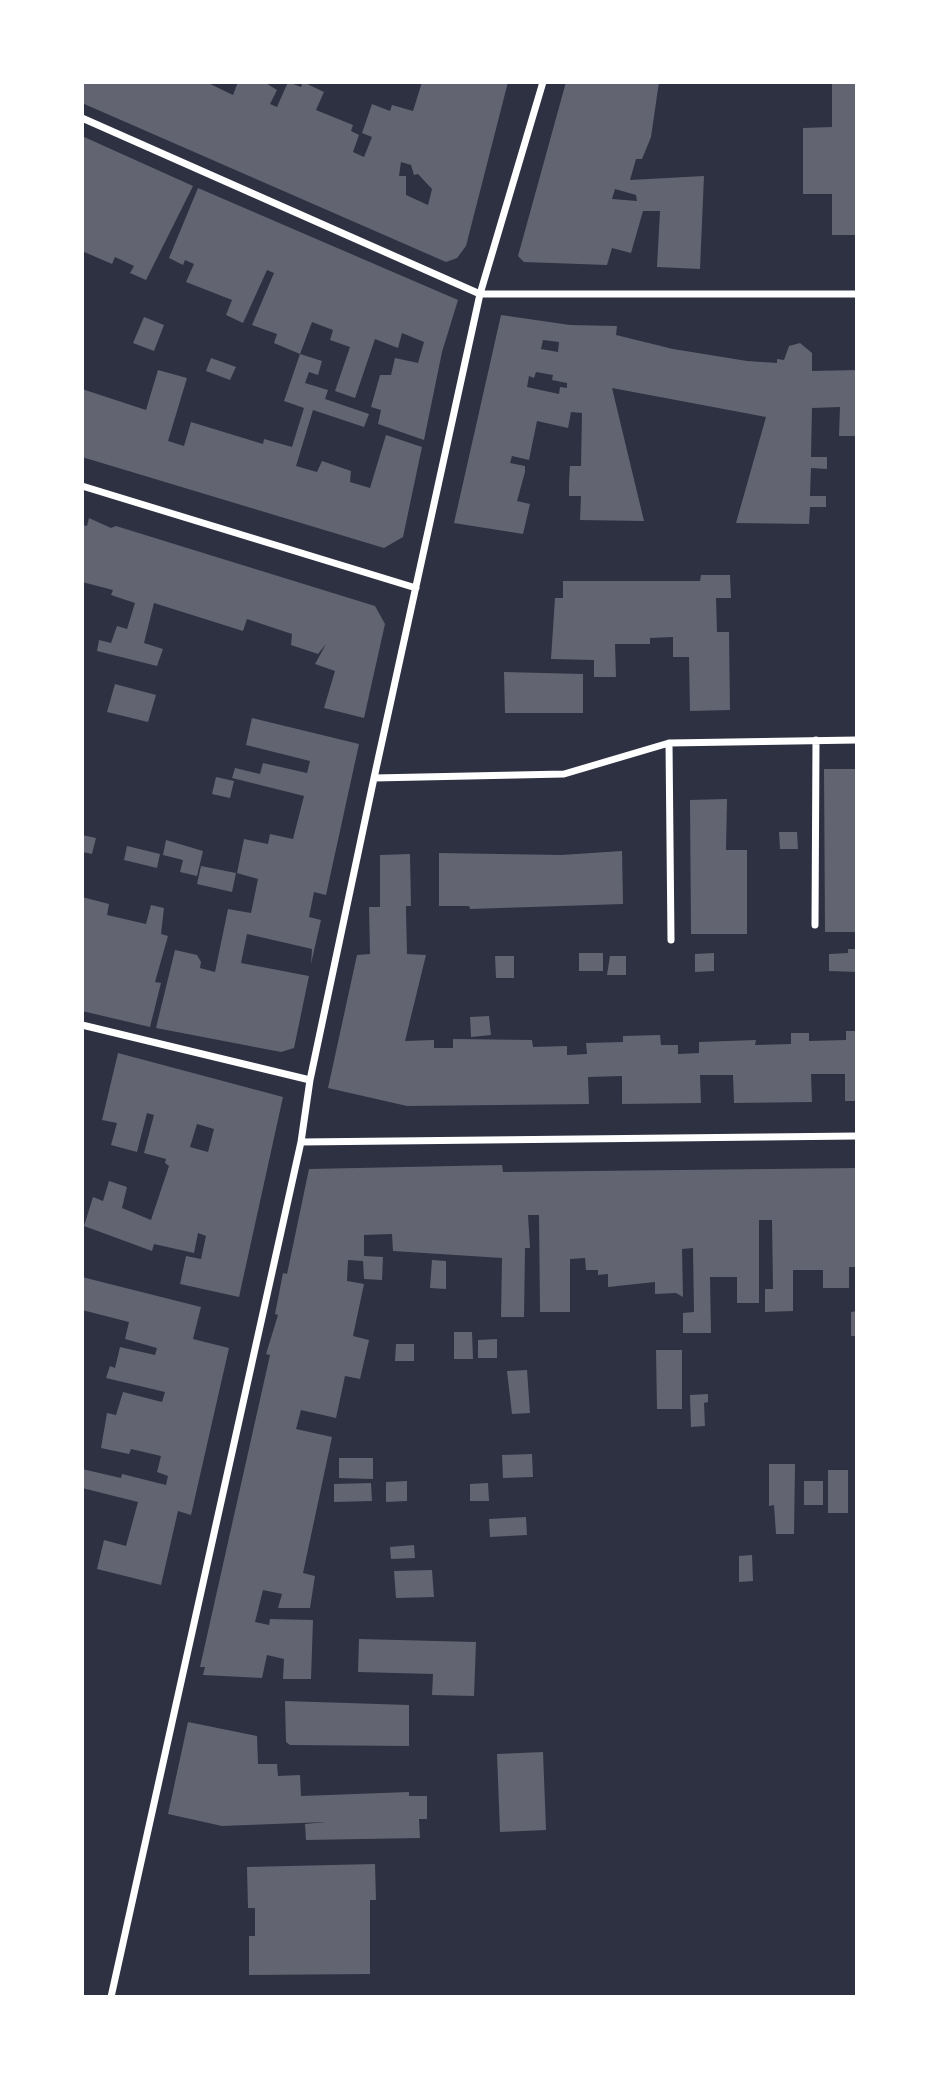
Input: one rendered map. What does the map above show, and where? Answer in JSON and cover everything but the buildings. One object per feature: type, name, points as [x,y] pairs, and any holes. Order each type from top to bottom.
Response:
[{"type":"street","points":[[111,1997],[301,1142],[310,1080],[480,293],[544,82]]},
{"type":"street","points":[[82,118],[480,293],[857,294]]},
{"type":"street","points":[[82,486],[416,589]]},
{"type":"street","points":[[815,925],[816,740]]},
{"type":"street","points":[[374,778],[564,774],[669,743],[857,740]]},
{"type":"street","points":[[669,743],[671,940]]},
{"type":"street","points":[[82,1025],[310,1080]]},
{"type":"street","points":[[301,1142],[857,1136]]}]
